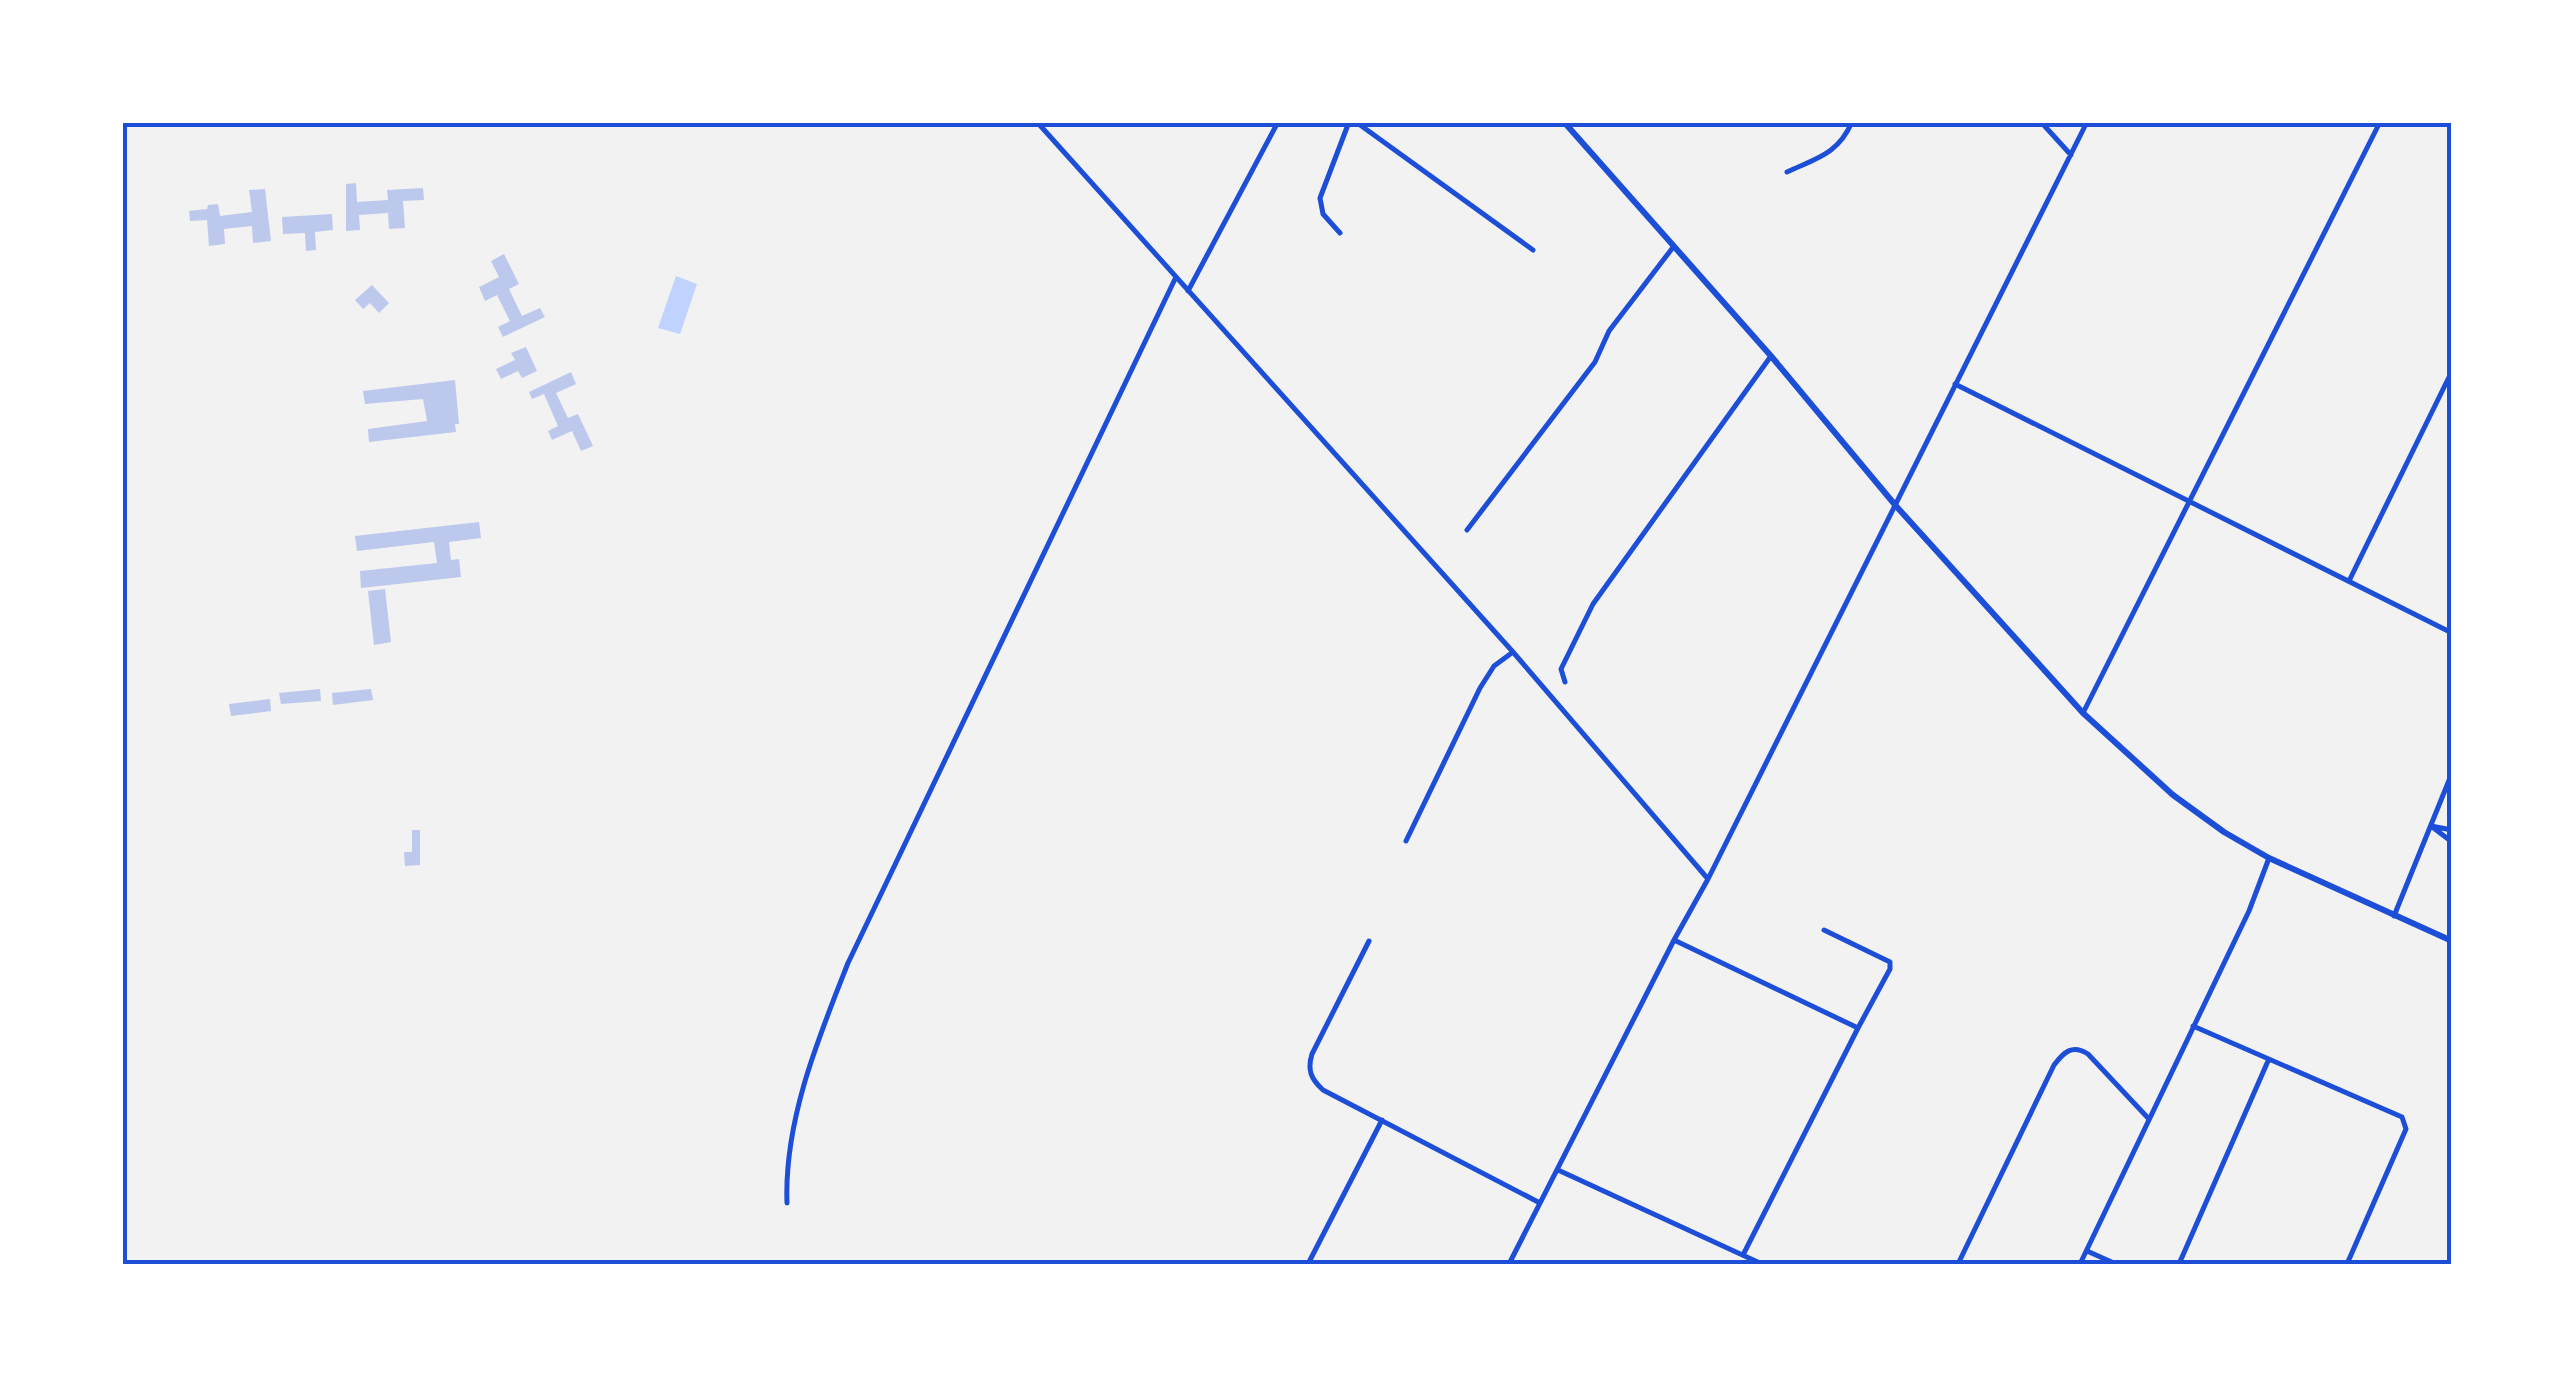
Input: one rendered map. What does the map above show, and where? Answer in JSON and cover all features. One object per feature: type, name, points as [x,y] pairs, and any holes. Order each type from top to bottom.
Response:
[{"type":"street","points":[[1037,122],[1512,652],[1708,879]]},
{"type":"street","points":[[1340,233],[1322,214],[1320,198],[1353,122],[1534,250]]},
{"type":"street","points":[[1564,122],[1771,356],[1896,506],[2083,713],[2174,795],[2224,832],[2270,858],[2452,941]]},
{"type":"street","points":[[1787,172],[1844,141],[1852,122]]},
{"type":"street","points":[[2040,122],[2071,155]]},
{"type":"street","points":[[1509,1264],[1708,879],[2087,122]]},
{"type":"street","points":[[2083,713],[2380,122]]},
{"type":"street","points":[[1188,291],[1275,123]]},
{"type":"street","points":[[1467,530],[1595,362],[1609,332],[1674,245]]},
{"type":"street","points":[[787,1204],[786,1176],[797,1117],[815,1046],[848,963],[1175,278]]},
{"type":"street","points":[[1566,682],[1561,669],[1593,604],[1771,356]]},
{"type":"street","points":[[2349,581],[2452,371]]},
{"type":"street","points":[[1955,384],[2452,633]]},
{"type":"street","points":[[1406,841],[1480,688],[1494,666],[1512,652]]},
{"type":"street","points":[[2394,916],[2452,773]]},
{"type":"street","points":[[2430,826],[2452,830]]},
{"type":"street","points":[[2430,826],[2452,842]]},
{"type":"street","points":[[2080,1264],[2249,911],[2270,858]]},
{"type":"street","points":[[1743,1256],[1890,969],[1890,962],[1824,930]]},
{"type":"street","points":[[1674,940],[1858,1028]]},
{"type":"street","points":[[1370,942],[1309,1064],[1312,1080],[1323,1090],[1540,1203]]},
{"type":"street","points":[[2194,1026],[2406,1121],[2406,1129],[2347,1264]]},
{"type":"street","points":[[1958,1264],[2054,1065],[2065,1051],[2076,1048],[2088,1054],[2148,1118]]},
{"type":"street","points":[[2178,1264],[2269,1060]]},
{"type":"street","points":[[1308,1264],[1382,1119]]},
{"type":"street","points":[[1558,1170],[1762,1264]]},
{"type":"street","points":[[2086,1251],[2116,1264]]},
{"type":"water","points":[[676,276],[697,284],[680,334],[658,328]]},
{"type":"building","points":[[356,183],[357,202],[388,200],[387,190],[423,188],[424,200],[403,201],[405,228],[389,229],[388,213],[359,215],[360,230],[346,231],[346,184]]},
{"type":"building","points":[[265,189],[271,241],[253,243],[252,226],[224,229],[225,244],[209,246],[207,220],[190,221],[189,211],[207,209],[208,205],[218,204],[220,216],[252,212],[249,190]]},
{"type":"building","points":[[332,214],[333,230],[315,232],[316,250],[306,251],[305,233],[283,234],[282,217]]},
{"type":"building","points":[[504,254],[519,284],[509,289],[522,316],[540,308],[545,317],[503,337],[498,327],[510,321],[497,295],[485,301],[479,287],[499,277],[491,261]]},
{"type":"building","points":[[372,285],[389,303],[379,313],[370,303],[363,309],[355,300]]},
{"type":"building","points":[[526,347],[537,371],[522,378],[518,371],[501,379],[496,369],[515,360],[511,353]]},
{"type":"building","points":[[571,372],[576,384],[556,393],[568,418],[578,414],[593,446],[581,451],[572,431],[552,440],[548,431],[558,426],[544,394],[532,399],[529,392]]},
{"type":"building","points":[[455,380],[459,424],[455,424],[456,432],[369,442],[368,429],[427,421],[423,399],[365,404],[363,391]]},
{"type":"building","points":[[479,522],[481,538],[449,542],[451,560],[459,559],[461,577],[361,588],[360,571],[437,563],[434,542],[357,551],[355,536]]},
{"type":"building","points":[[385,589],[391,642],[374,645],[368,591]]},
{"type":"building","points":[[320,689],[321,701],[281,704],[279,693]]},
{"type":"building","points":[[371,689],[373,700],[333,705],[332,693]]},
{"type":"building","points":[[270,699],[271,711],[231,716],[229,704]]},
{"type":"building","points":[[412,830],[420,830],[420,865],[405,866],[404,852],[412,852]]}]
